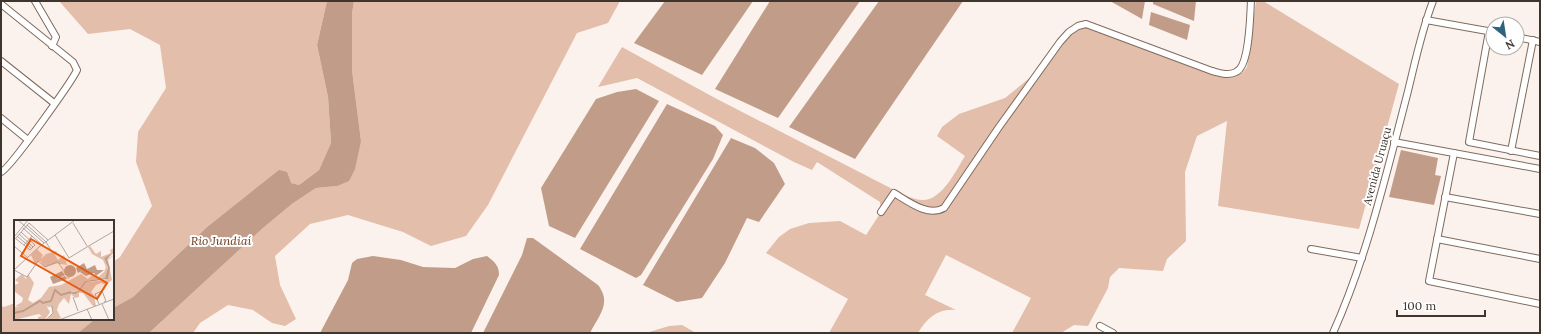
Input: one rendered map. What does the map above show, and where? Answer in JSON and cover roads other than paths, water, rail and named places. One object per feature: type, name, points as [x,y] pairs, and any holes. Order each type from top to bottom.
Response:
[{"type":"street","points":[[35,1],[56,37],[52,46]]},
{"type":"street","points":[[881,212],[894,194],[924,210],[938,212],[944,208],[999,127],[1042,68],[1069,32],[1078,26],[1086,24],[1212,70],[1232,74],[1237,72],[1244,64],[1247,49],[1251,1]]},
{"type":"street","name":"Avenida Uruaçu","points":[[1333,333],[1344,308],[1362,258],[1426,20],[1433,1]]},
{"type":"street","points":[[1,4],[73,62],[77,70],[7,169],[1,172]]},
{"type":"street","points":[[1426,20],[1485,30]]},
{"type":"street","points":[[1525,38],[1540,42]]},
{"type":"street","points":[[1511,151],[1533,40]]},
{"type":"street","points":[[1486,56],[1469,142],[1540,156]]},
{"type":"street","points":[[1,61],[54,103]]},
{"type":"street","points":[[1,118],[28,140]]},
{"type":"street","points":[[1394,142],[1540,169]]},
{"type":"street","points":[[1454,153],[1429,281],[1540,304]]},
{"type":"street","points":[[1445,197],[1540,214]]},
{"type":"street","points":[[1437,239],[1540,259]]},
{"type":"street","points":[[1311,249],[1362,258]]},
{"type":"street","points":[[1100,326],[1113,333]]},
{"type":"water","name":"Rio Jundiaí","points":[[327,1],[354,1],[352,14],[352,70],[361,141],[355,169],[349,181],[337,186],[316,188],[292,204],[263,228],[149,333],[78,333],[94,320],[114,320],[114,307],[133,297],[207,227],[279,170],[287,172],[291,183],[299,185],[319,170],[331,143],[328,97],[317,45]]},
{"type":"water","points":[[665,1],[753,1],[702,75],[634,43]]},
{"type":"water","points":[[770,1],[860,1],[778,118],[715,89]]},
{"type":"water","points":[[879,1],[963,1],[855,159],[789,127]]},
{"type":"water","points":[[1110,1],[1145,1],[1142,19]]},
{"type":"water","points":[[1153,1],[1196,1],[1194,21],[1153,4]]},
{"type":"water","points":[[1151,12],[1190,25],[1187,40],[1149,25]]},
{"type":"water","points":[[636,89],[659,101],[575,238],[549,226],[541,188],[596,99],[617,92]]},
{"type":"water","points":[[667,104],[715,126],[723,135],[713,159],[641,275],[636,278],[580,249]]},
{"type":"water","points":[[731,138],[755,148],[774,163],[785,184],[759,222],[747,218],[725,263],[702,298],[677,302],[643,285]]},
{"type":"water","points":[[1401,150],[1438,158],[1435,175],[1441,176],[1434,205],[1389,197]]},
{"type":"water","points":[[527,238],[533,238],[598,285],[602,291],[604,298],[603,309],[590,333],[483,333],[522,255]]},
{"type":"water","points":[[373,256],[401,260],[423,267],[455,268],[473,259],[487,256],[496,264],[499,275],[471,333],[320,333],[348,280],[352,263],[357,259]]}]
